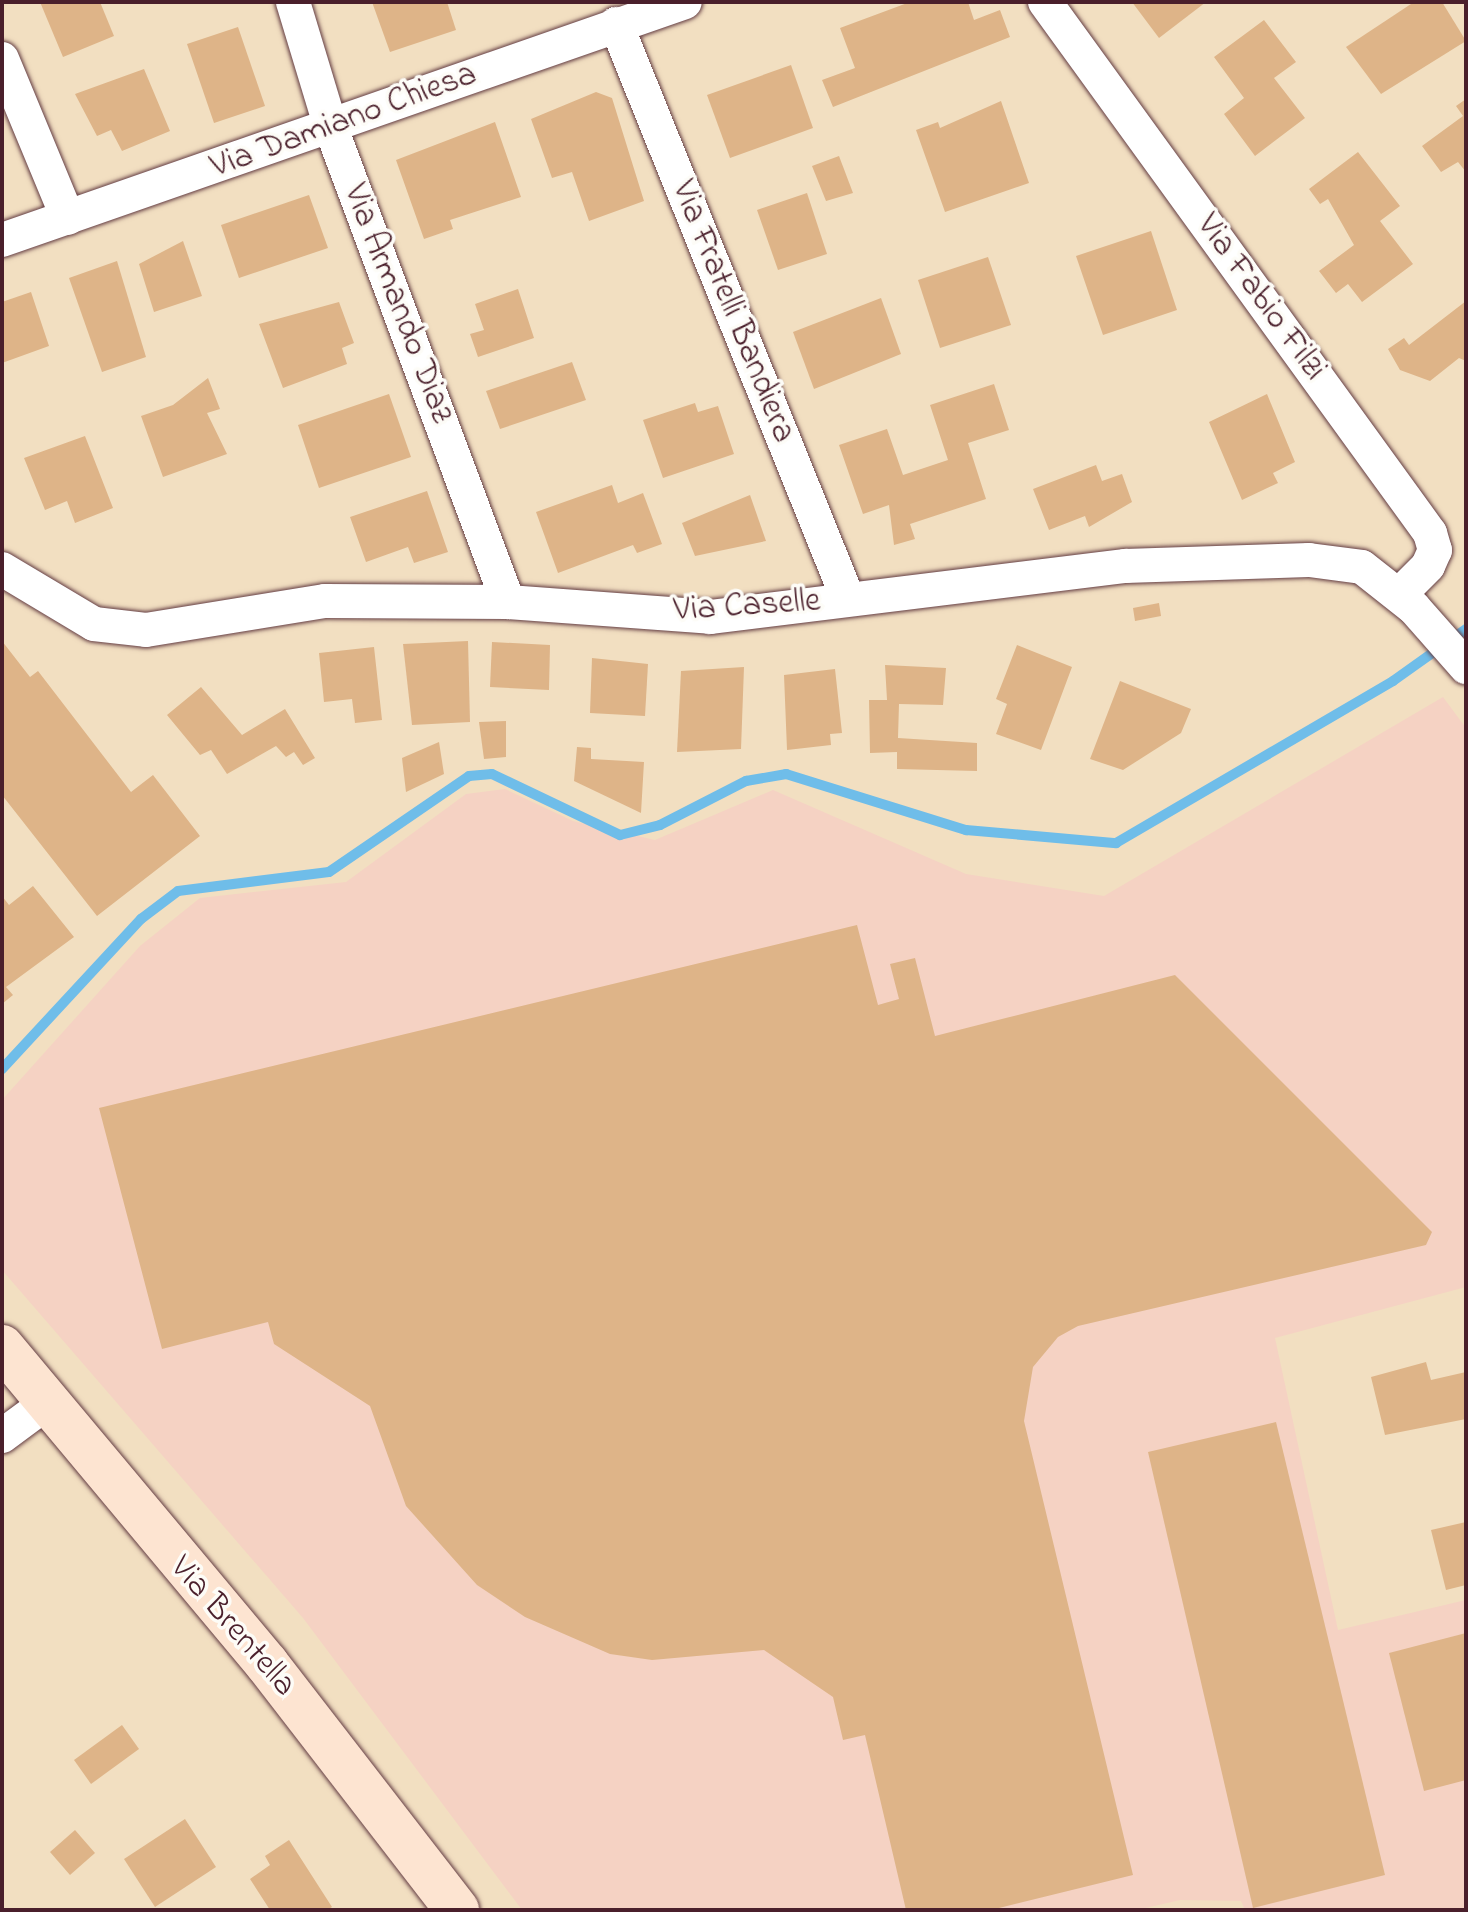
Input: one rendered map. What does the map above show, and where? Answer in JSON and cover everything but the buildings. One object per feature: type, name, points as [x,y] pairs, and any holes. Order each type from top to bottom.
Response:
[{"type":"main road","name":"Via Brentella","points":[[2,1347],[267,1664],[457,1910]]},
{"type":"street","name":"Via Armando Diaz","points":[[293,2],[331,128],[508,602]]},
{"type":"street","name":"Via Damiano Chiesa","points":[[2,240],[331,128],[616,24],[685,2]]},
{"type":"street","name":"Via Fabio Filzi","points":[[1045,2],[1430,533],[1435,550],[1428,566],[1399,595]]},
{"type":"street","name":"Via Fratelli Bandiera","points":[[616,24],[848,599]]},
{"type":"street","points":[[2,59],[68,218]]},
{"type":"street","name":"Via Caselle","points":[[2,569],[94,624],[146,630],[325,601],[508,602],[710,617],[848,599],[1231,559],[1362,567],[1399,595],[1461,664]]},
{"type":"street","points":[[2,1436],[48,1402]]},
{"type":"shaded area","points":[[1443,697],[1466,728],[1466,1287],[1275,1338],[1338,1630],[1466,1600],[1466,1910],[1245,1910],[1241,1901],[1180,1900],[1137,1910],[522,1910],[303,1618],[2,1270],[2,1100],[140,946],[200,898],[346,882],[466,794],[505,789],[573,821],[655,840],[773,790],[966,874],[1104,896]]},
{"type":"waterway","points":[[2,1069],[141,919],[178,891],[329,872],[469,776],[492,774],[620,835],[660,825],[746,781],[786,774],[966,830],[1116,843],[1393,681],[1466,629]]}]
